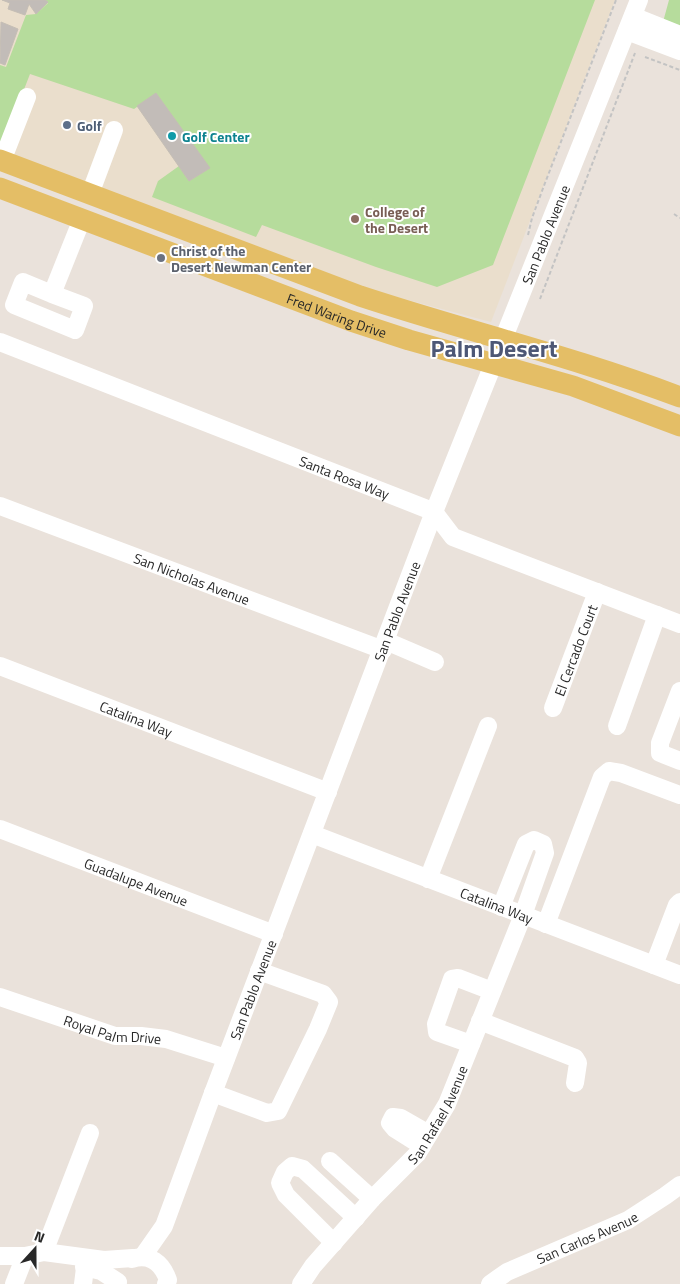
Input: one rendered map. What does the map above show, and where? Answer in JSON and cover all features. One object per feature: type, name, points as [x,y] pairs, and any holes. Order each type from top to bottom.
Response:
[{"type":"main road","name":"Fred Waring Drive","points":[[1,160],[360,296],[418,315],[610,371],[680,397]]},
{"type":"main road","name":"Fred Waring Drive","points":[[0,188],[351,321],[395,336],[573,386],[680,426]]},
{"type":"street","points":[[633,16],[680,35]]},
{"type":"street","points":[[633,16],[680,51]]},
{"type":"street","name":"San Pablo Avenue","points":[[119,1283],[120,1271],[126,1263],[138,1257],[164,1226],[434,512],[633,16]]},
{"type":"street","points":[[1,160],[27,97]]},
{"type":"street","points":[[90,194],[114,130]]},
{"type":"street","points":[[52,294],[82,219]]},
{"type":"street","name":"Santa Rosa Way","points":[[0,342],[434,512]]},
{"type":"street","name":"San Nicholas Avenue","points":[[0,506],[384,646],[435,662]]},
{"type":"street","points":[[434,512],[453,538],[680,624]]},
{"type":"street","name":"El Cercado Court","points":[[553,708],[597,592]]},
{"type":"street","points":[[617,726],[657,615]]},
{"type":"street","name":"Catalina Way","points":[[0,666],[328,792]]},
{"type":"street","points":[[680,691],[660,743],[660,753],[680,761]]},
{"type":"street","points":[[428,879],[488,726]]},
{"type":"street","points":[[546,924],[602,777],[609,771],[622,773],[680,795]]},
{"type":"street","name":"Guadalupe Avenue","points":[[0,829],[274,934]]},
{"type":"street","name":"Catalina Way","points":[[312,834],[680,975]]},
{"type":"street","name":"San Rafael Avenue","points":[[301,1284],[313,1266],[372,1199],[417,1154],[447,1104],[523,915],[545,853],[543,844],[534,840],[526,844],[501,907]]},
{"type":"street","points":[[654,965],[677,905],[680,902]]},
{"type":"street","points":[[213,1093],[267,1113],[278,1111],[329,1002],[323,994],[259,971]]},
{"type":"street","points":[[471,1044],[437,1032],[436,1024],[452,979],[458,978],[492,991]]},
{"type":"street","name":"Royal Palm Drive","points":[[0,997],[115,1036],[141,1036],[166,1039],[226,1058]]},
{"type":"street","points":[[480,1021],[575,1058],[578,1063],[575,1083]]},
{"type":"street","points":[[398,1123],[426,1140]]},
{"type":"street","points":[[44,1252],[90,1133]]},
{"type":"street","points":[[330,1161],[372,1199]]},
{"type":"street","points":[[334,1242],[286,1194],[280,1183],[285,1172],[292,1166],[303,1169],[356,1218]]},
{"type":"street","name":"San Carlos Avenue","points":[[490,1284],[506,1272],[628,1220],[680,1185]]},
{"type":"street","name":"San Pablo Avenue","points":[[164,1226],[167,1278]]},
{"type":"street","points":[[0,1256],[25,1256],[44,1252],[104,1260],[138,1257]]},
{"type":"street","points":[[25,1256],[84,1276],[106,1273],[119,1283]]},
{"type":"street","points":[[14,1284],[25,1256]]},
{"type":"street","name":"San Pablo Avenue","points":[[138,1257],[167,1278]]},
{"type":"path","points":[[528,236],[539,201],[616,0]]},
{"type":"path","points":[[540,299],[635,53]]},
{"type":"path","points":[[645,57],[680,70]]},
{"type":"path","points":[[674,214],[680,218]]},
{"type":"shaded area","name":"College of the Desert","points":[[0,0],[615,0],[491,322],[359,287],[0,150]]},
{"type":"green space","name":"College of the Desert","points":[[45,0],[595,0],[493,265],[437,287],[376,267],[262,225],[256,237],[152,197],[158,181],[179,166],[189,181],[209,168],[156,94],[134,109],[30,74],[2,146],[0,146],[0,65],[6,67],[26,15],[36,14],[48,3]]},
{"type":"green space","points":[[669,0],[680,0],[680,29],[663,22]]},
{"type":"building","points":[[2,0],[45,0],[48,2],[36,14],[29,4],[25,15],[8,9],[10,3]]},
{"type":"building","points":[[1,22],[18,29],[5,65],[0,63]]},
{"type":"building","name":"Golf Center","points":[[156,93],[210,168],[189,181],[137,106]]},
{"type":"place","name":"Golf","points":[[67,125]]},
{"type":"place","name":"Golf Center","points":[[172,136]]},
{"type":"place","name":"College of the Desert","points":[[355,219]]},
{"type":"place","name":"Christ of the Desert Newman Center","points":[[161,258]]},
{"type":"district","name":"Palm Desert","points":[[494,348]]}]
